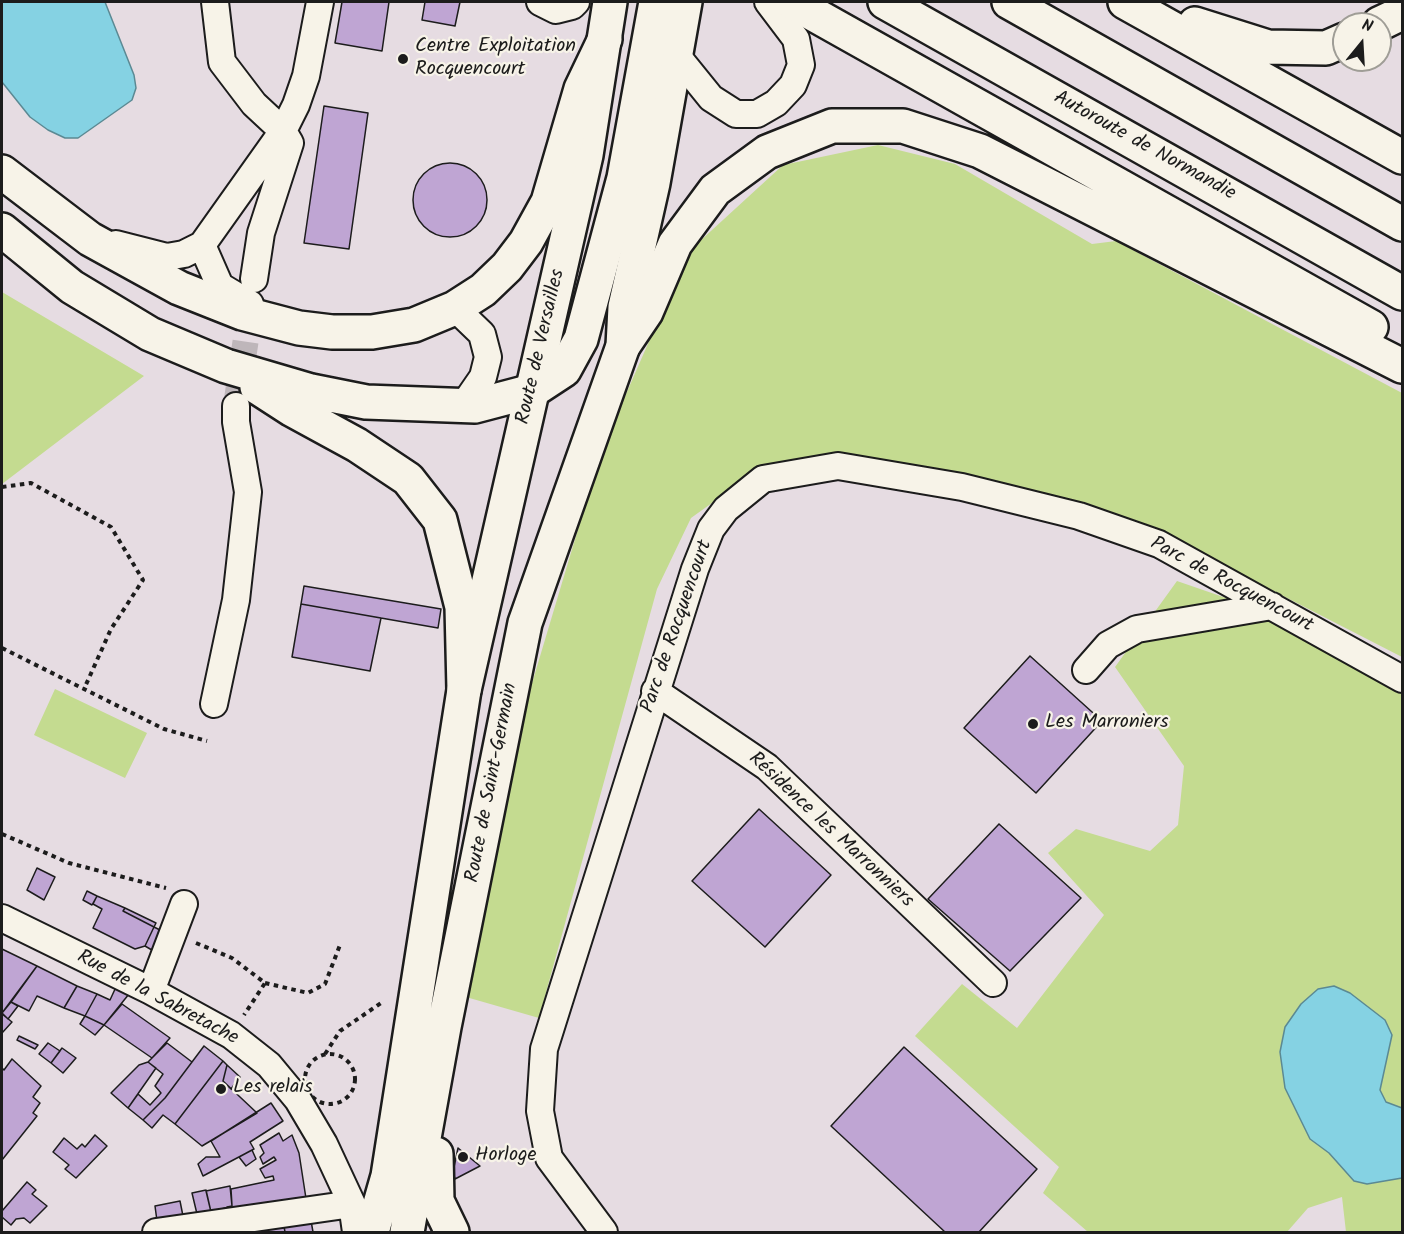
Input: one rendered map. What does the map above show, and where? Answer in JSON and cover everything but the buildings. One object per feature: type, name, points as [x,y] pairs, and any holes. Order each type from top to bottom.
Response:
[{"type":"main road","name":"Route de Versailles","points":[[464,690],[586,154],[610,2]]},
{"type":"main road","points":[[2,230],[82,293],[150,334],[226,366],[310,392],[366,402],[474,406],[532,391],[564,370],[581,339],[666,32],[685,2]]},
{"type":"main road","points":[[792,2],[1402,345]]},
{"type":"main road","name":"Autoroute de Normandie","points":[[885,2],[1402,293]]},
{"type":"main road","points":[[1009,2],[1402,224]]},
{"type":"main road","points":[[1125,2],[1402,157]]},
{"type":"main road","points":[[1141,2],[1211,30],[1268,47],[1326,48],[1332,45]]},
{"type":"main road","points":[[623,346],[625,308],[653,183],[666,32]]},
{"type":"main road","points":[[2,172],[90,239],[178,288],[242,313],[299,328],[372,332],[414,325],[456,308],[491,282],[526,242],[548,202],[581,89],[605,39]]},
{"type":"main road","points":[[623,346],[646,312],[675,244],[716,190],[767,152],[832,126],[903,126],[980,151],[1402,366]]},
{"type":"main road","name":"Route de Saint-Germain","points":[[407,1233],[444,1027],[525,623],[623,346]]},
{"type":"main road","points":[[226,366],[291,409],[357,445],[408,479],[440,520],[462,607],[464,690]]},
{"type":"main road","name":"Route de Saint-Germain","points":[[372,1233],[388,1176],[464,690]]},
{"type":"main road","points":[[428,1123],[438,1135],[435,1172],[437,1201],[452,1233]]},
{"type":"street","points":[[215,2],[222,62],[254,105],[283,131],[290,142],[267,210],[254,279]]},
{"type":"street","points":[[90,239],[167,257],[184,254],[202,245],[283,131],[306,76],[320,2]]},
{"type":"street","points":[[540,2],[556,10],[572,6],[576,2]]},
{"type":"street","points":[[666,32],[711,98],[736,114],[757,114],[776,103],[794,85],[801,65],[796,39],[768,2]]},
{"type":"street","points":[[202,245],[220,286],[232,295],[299,328]]},
{"type":"street","points":[[456,308],[482,334],[488,357],[483,377],[463,406]]},
{"type":"street","points":[[214,704],[236,600],[248,492],[236,406]]},
{"type":"street","name":"Parc de Rocquencourt","points":[[604,1233],[549,1158],[540,1111],[544,1049],[695,569],[711,529],[726,509],[763,479],[838,466],[962,487],[1079,516],[1159,544],[1402,679]]},
{"type":"street","points":[[1086,670],[1108,645],[1137,629],[1272,606]]},
{"type":"street","name":"Résidence les Marronniers","points":[[655,691],[767,767],[993,983]]},
{"type":"street","points":[[151,991],[184,904]]},
{"type":"street","name":"Rue de la Sabretache","points":[[2,918],[151,991],[231,1035],[269,1065],[298,1100],[324,1144],[352,1204]]},
{"type":"street","points":[[156,1233],[352,1204],[356,1233]]},
{"type":"path","points":[[2,487],[31,483],[111,527],[143,580],[111,629],[84,689]]},
{"type":"path","points":[[2,648],[164,729],[207,741]]},
{"type":"path","points":[[2,834],[69,863],[168,889],[184,904]]},
{"type":"path","points":[[174,934],[232,958],[265,983],[308,993],[325,984],[340,945]]},
{"type":"path","points":[[252,1024],[243,1017],[265,983]]},
{"type":"path","points":[[325,1054],[341,1057],[352,1069],[354,1085],[345,1099],[329,1104],[314,1098],[305,1085],[306,1070],[311,1062],[325,1054],[340,1031],[384,1001]]},
{"type":"path","points":[[297,1062],[306,1070]]},
{"type":"green space","points":[[878,145],[955,164],[1092,244],[1116,241],[1402,393],[1402,657],[1213,560],[1036,492],[839,464],[744,480],[691,518],[657,589],[539,1018],[459,995],[521,720],[602,449],[688,252],[783,165]]},
{"type":"green space","points":[[2,292],[144,376],[2,484]]},
{"type":"green space","points":[[1177,581],[1232,600],[1402,692],[1402,1232],[1346,1232],[1342,1197],[1308,1208],[1287,1232],[1088,1232],[1043,1193],[1059,1167],[915,1036],[962,984],[1017,1028],[1104,915],[1048,853],[1076,829],[1150,851],[1178,825],[1184,766],[1115,667]]},
{"type":"green space","points":[[55,689],[147,733],[125,778],[34,735]]},
{"type":"water","points":[[2,2],[105,2],[134,75],[136,88],[132,100],[78,138],[65,138],[48,130],[30,117],[2,82]]},
{"type":"water","points":[[1334,986],[1350,993],[1385,1020],[1392,1035],[1380,1090],[1386,1102],[1402,1108],[1402,1178],[1367,1184],[1354,1181],[1329,1153],[1310,1139],[1285,1088],[1280,1052],[1285,1027],[1301,1004],[1318,989]]},
{"type":"tunnel","points":[[236,406],[252,298]]},
{"type":"place","name":"Centre Exploitation Rocquencourt","points":[[403,59]]},
{"type":"place","name":"Les Marroniers","points":[[1033,724]]},
{"type":"place","name":"Les relais","points":[[221,1089]]},
{"type":"place","name":"Horloge","points":[[463,1157]]}]
